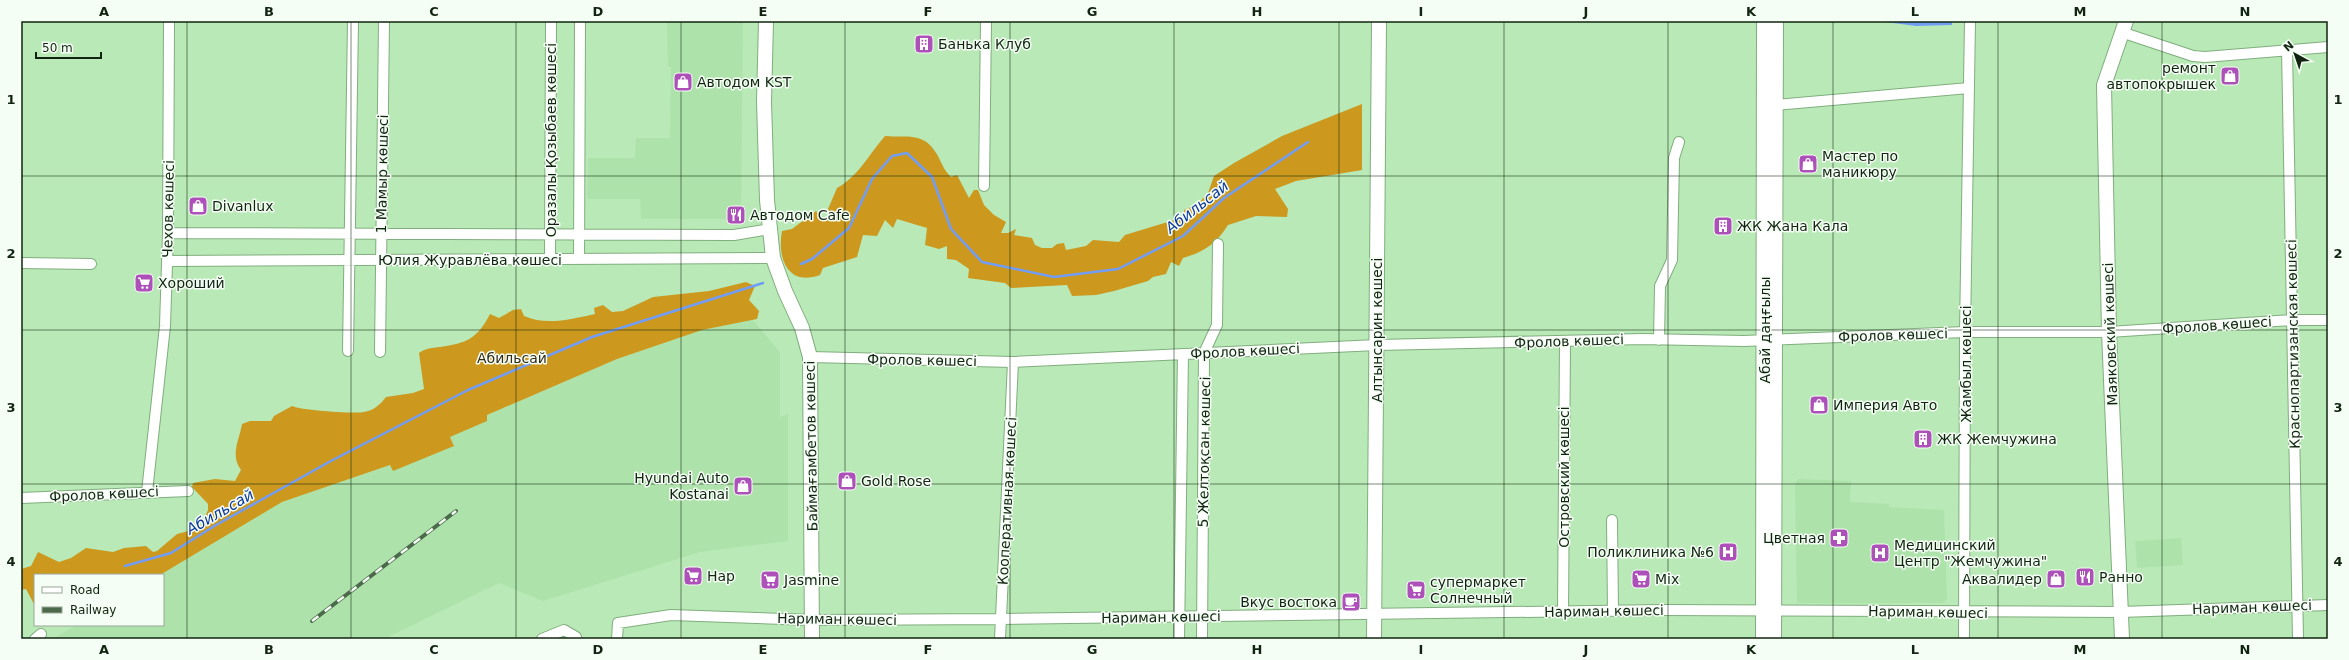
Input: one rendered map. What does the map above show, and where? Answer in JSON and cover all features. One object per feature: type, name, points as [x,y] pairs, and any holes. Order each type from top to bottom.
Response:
[{"type":"main road","name":"Баймағамбетов көшесі","points":[[766,21],[764,102],[767,200],[773,258],[784,291],[802,328],[810,357],[812,639]]},
{"type":"main road","name":"Алтынсарин көшесі","points":[[1374,639],[1379,21]]},
{"type":"main road","name":"Абай даңғылы","points":[[1764,21],[1770,339]]},
{"type":"main road","name":"Абай даңғылы","points":[[1774,639],[1769,610],[1770,339],[1776,104],[1776,21]]},
{"type":"main road","name":"Маяковский көшесі","points":[[2122,639],[2109,332],[2104,85],[2124,26]]},
{"type":"main road","name":"Абай даңғылы","points":[[1763,639],[1769,610]]},
{"type":"street","name":"Чехов көшесі","points":[[147,492],[165,326],[168,233],[170,21]]},
{"type":"street","points":[[348,351],[353,21]]},
{"type":"street","name":"1 Мамыр көшесі","points":[[380,352],[384,21]]},
{"type":"street","name":"Оразалы Қозыбаев көшесі","points":[[550,259],[551,21]]},
{"type":"street","name":"Оразалы Қозыбаев көшесі","points":[[579,259],[580,21]]},
{"type":"street","points":[[984,186],[986,21]]},
{"type":"street","name":"Жамбыл көшесі","points":[[1964,639],[1965,332],[1970,21]]},
{"type":"street","points":[[2124,26],[2193,56],[2205,57],[2287,49],[2328,47]]},
{"type":"street","name":"Краснопартизанская көшесі","points":[[2287,49],[2298,639]]},
{"type":"street","points":[[1776,104],[1969,88]]},
{"type":"street","points":[[1659,340],[1660,286],[1672,260],[1674,158],[1679,142]]},
{"type":"street","name":"Юлия Журавлёва көшесі","points":[[168,233],[734,234],[770,230]]},
{"type":"street","name":"5 Желтоқсан көшесі","points":[[1202,639],[1204,353],[1217,325],[1218,244]]},
{"type":"street","name":"Юлия Журавлёва көшесі","points":[[167,262],[773,258]]},
{"type":"street","points":[[21,263],[90,264]]},
{"type":"street","name":"Фролов көшесі","points":[[810,357],[1013,362],[1377,344],[1659,340],[1744,341],[1965,332],[2109,332],[2292,320],[2328,320]]},
{"type":"street","name":"Островский көшесі","points":[[1563,612],[1565,342]]},
{"type":"street","name":"5 Желтоқсан көшесі","points":[[1179,639],[1182,354]]},
{"type":"street","name":"Кооперативная көшесі","points":[[1000,639],[1013,362]]},
{"type":"street","name":"Фролов көшесі","points":[[21,498],[188,491]]},
{"type":"street","points":[[1612,520],[1613,611]]},
{"type":"street","name":"Нариман көшесі","points":[[617,639],[618,623],[670,615],[812,620],[1001,619],[1769,610],[1965,613],[2121,612],[2328,605]]},
{"type":"street","points":[[542,639],[564,630],[576,637]]},
{"type":"shaded area","points":[[667,21],[743,21],[741,219],[641,219],[640,199],[587,199],[588,158],[635,158],[636,138],[670,138],[671,67],[668,67]]},
{"type":"shaded area","points":[[753,320],[780,352],[780,417],[788,414],[788,541],[700,552],[543,601],[499,583],[384,639],[53,639],[74,626],[164,626],[164,574],[162,574],[282,502],[391,465],[393,470],[454,445],[450,437],[487,421],[487,415],[617,359],[702,330]]},
{"type":"shaded area","points":[[1799,479],[1851,481],[1850,502],[1889,504],[1889,507],[1944,510],[1947,599],[1942,603],[1797,603],[1795,482]]},
{"type":"shaded area","points":[[2181,538],[2183,565],[2137,568],[2135,541]]},
{"type":"green space","name":"Абильсай","points":[[1362,104],[1362,170],[1296,181],[1275,189],[1288,209],[1287,217],[1256,216],[1228,225],[1214,242],[1203,250],[1183,258],[1179,266],[1171,262],[1166,274],[1114,291],[1096,295],[1072,296],[1067,285],[1011,288],[1005,283],[968,278],[969,269],[956,260],[947,259],[947,246],[939,249],[925,245],[927,228],[897,219],[893,228],[885,220],[877,236],[863,235],[857,257],[823,268],[820,275],[809,278],[799,277],[792,273],[783,260],[781,251],[782,231],[792,229],[816,211],[823,220],[832,216],[828,209],[837,188],[858,171],[885,136],[915,137],[921,139],[933,148],[951,177],[957,175],[969,198],[974,190],[978,190],[984,205],[994,215],[1006,222],[1001,233],[1008,233],[1016,229],[1014,235],[1032,238],[1035,245],[1042,248],[1052,248],[1057,244],[1064,243],[1066,250],[1086,246],[1093,240],[1119,242],[1125,235],[1184,217],[1184,210],[1198,204],[1208,193],[1214,176],[1234,163],[1282,136]]},
{"type":"green space","name":"Абильсай","points":[[746,282],[755,286],[749,300],[759,311],[757,319],[702,330],[617,359],[487,415],[487,421],[450,437],[454,446],[393,471],[390,465],[282,502],[162,574],[34,574],[34,604],[26,589],[21,590],[21,569],[31,566],[38,552],[59,562],[71,558],[86,548],[113,552],[124,548],[146,546],[153,552],[157,551],[177,534],[200,528],[208,510],[208,504],[192,487],[193,483],[215,479],[235,481],[241,470],[236,459],[236,448],[242,424],[250,421],[271,421],[274,416],[292,406],[327,411],[364,412],[376,407],[386,397],[413,393],[424,389],[419,353],[427,349],[457,344],[470,338],[476,334],[490,314],[499,318],[513,310],[521,309],[524,316],[532,319],[541,321],[559,321],[595,314],[594,308],[603,305],[612,312],[623,311],[653,297],[709,291]]},
{"type":"water","points":[[1878,21],[1952,21],[1952,25],[1916,26]]},
{"type":"waterway","name":"Абильсай","points":[[801,264],[812,259],[849,228],[872,179],[892,156],[907,153],[932,177],[951,229],[982,262],[1054,277],[1118,269],[1183,236],[1224,198],[1308,142]]},
{"type":"waterway","name":"Абильсай","points":[[125,566],[171,553],[216,525],[329,462],[468,390],[592,337],[763,283]]},
{"type":"railway","points":[[312,621],[456,511]]},
{"type":"place","name":"Банька Клуб","points":[[924,44]]},
{"type":"place","name":"ремонт автопокрышек","points":[[2230,76]]},
{"type":"place","name":"Автодом KST","points":[[683,82]]},
{"type":"place","name":"Мастер по маникюру","points":[[1808,164]]},
{"type":"place","name":"Divanlux","points":[[198,206]]},
{"type":"place","name":"Автодом Cafe","points":[[736,215]]},
{"type":"place","name":"ЖК Жана Кала","points":[[1723,226]]},
{"type":"place","name":"Хороший","points":[[144,283]]},
{"type":"place","name":"Империя Авто","points":[[1819,405]]},
{"type":"place","name":"ЖК Жемчужина","points":[[1923,439]]},
{"type":"place","name":"Gold Rose","points":[[847,481]]},
{"type":"place","name":"Hyundai Auto Kostanai","points":[[743,486]]},
{"type":"place","name":"Цветная","points":[[1839,538]]},
{"type":"place","name":"Поликлиника №6","points":[[1728,552]]},
{"type":"place","name":"Медицинский Центр \"Жемчужина\"","points":[[1880,553]]},
{"type":"place","name":"Нар","points":[[693,576]]},
{"type":"place","name":"Ранно","points":[[2085,577]]},
{"type":"place","name":"Mix","points":[[1641,579]]},
{"type":"place","name":"Аквалидер","points":[[2056,579]]},
{"type":"place","name":"Jasmine","points":[[770,580]]},
{"type":"place","name":"супермаркет Солнечный","points":[[1416,590]]},
{"type":"place","name":"Вкус востока","points":[[1351,602]]}]
